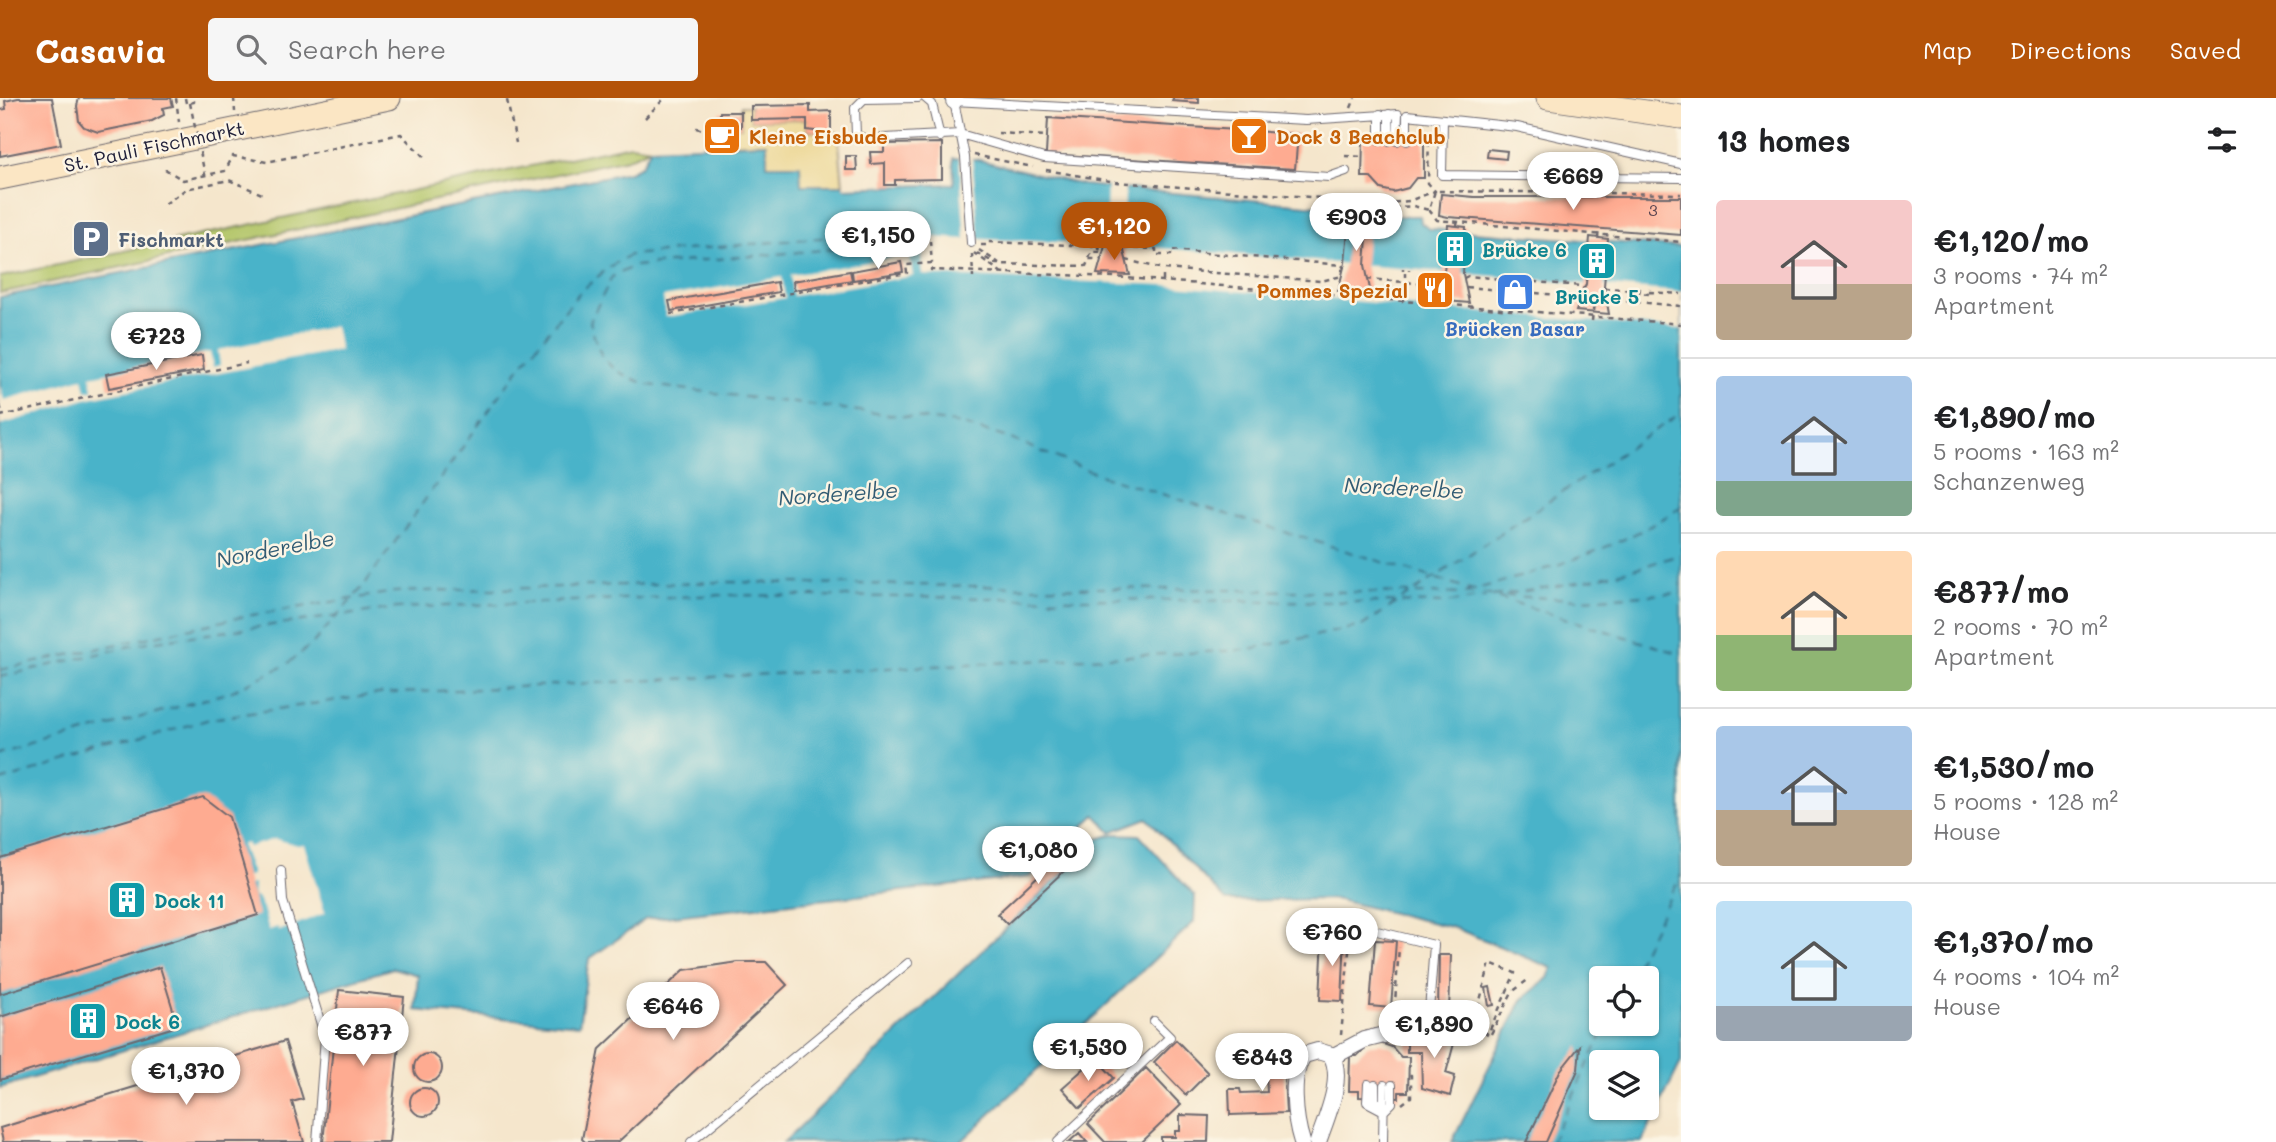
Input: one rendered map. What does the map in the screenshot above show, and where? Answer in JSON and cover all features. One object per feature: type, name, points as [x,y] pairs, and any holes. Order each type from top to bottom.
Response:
[{"type":"main road","name":"St. Pauli Fischmarkt","points":[[0,178],[389,98]]},
{"type":"main road","points":[[1548,98],[1681,117]]},
{"type":"street","points":[[1302,1142],[1298,1119],[1298,1066],[1310,1052],[1337,1054],[1364,1040],[1427,1024],[1475,1023]]},
{"type":"street","points":[[1318,1142],[1332,1098],[1337,1054]]},
{"type":"lane","points":[[918,98],[864,99],[855,108],[856,135],[866,139],[960,134],[1044,158],[1329,177],[1346,171]]},
{"type":"lane","points":[[925,98],[932,104],[940,137]]},
{"type":"lane","points":[[972,247],[965,157],[954,99],[1306,120],[1393,114],[1429,117],[1517,127],[1681,164]]},
{"type":"lane","points":[[1393,114],[1389,141],[1393,114]]},
{"type":"lane","points":[[1393,114],[1407,141]]},
{"type":"lane","points":[[1443,120],[1442,175],[1681,178]]},
{"type":"lane","points":[[281,870],[283,901],[325,1037],[317,1142]]},
{"type":"lane","points":[[1317,920],[1332,920],[1434,945],[1427,1024]]},
{"type":"lane","points":[[691,1142],[908,963]]},
{"type":"lane","points":[[1058,1142],[1170,1037],[1154,1021]]},
{"type":"lane","points":[[1383,1142],[1384,1111],[1392,1103],[1380,1085],[1375,1100],[1384,1111]]},
{"type":"path","points":[[176,98],[176,103]]},
{"type":"path","points":[[185,98],[186,103],[190,103]]},
{"type":"path","points":[[190,103],[194,102],[194,98]]},
{"type":"path","points":[[645,118],[664,98]]},
{"type":"path","points":[[508,100],[516,143]]},
{"type":"path","points":[[190,103],[207,184]]},
{"type":"path","points":[[1429,117],[1429,183],[1434,191],[1429,209]]},
{"type":"path","points":[[696,128],[720,134]]},
{"type":"path","points":[[995,133],[1047,136]]},
{"type":"path","points":[[165,169],[183,180],[225,171],[233,156],[267,162],[401,134],[427,160]]},
{"type":"path","points":[[965,157],[970,154],[1116,184],[1361,201],[1389,208],[1413,206],[1429,209],[1437,220],[1681,242]]},
{"type":"path","points":[[1345,156],[1364,157]]},
{"type":"path","points":[[1423,157],[1429,157]]},
{"type":"path","points":[[164,204],[186,189],[229,180],[262,194]]},
{"type":"path","points":[[1389,208],[1389,203],[1409,201],[1434,191],[1681,194]]},
{"type":"path","points":[[1360,207],[1361,201]]},
{"type":"path","points":[[1599,228],[1599,236]]},
{"type":"path","points":[[930,242],[932,270],[1163,281],[1592,319],[1681,324]]},
{"type":"path","points":[[978,251],[1002,265],[1086,266],[1092,252],[1104,251],[1099,249],[1099,246],[986,242],[986,245],[981,245]]},
{"type":"path","points":[[972,247],[1002,273]]},
{"type":"path","points":[[1124,248],[1157,249],[1156,255],[1164,256],[1171,255],[1171,250],[1342,265],[1343,269]]},
{"type":"path","points":[[972,256],[973,277]]},
{"type":"path","points":[[1089,258],[1101,259]]},
{"type":"path","points":[[1126,260],[1164,269],[1321,281],[1342,276]]},
{"type":"path","points":[[670,314],[907,273],[906,265],[932,263]]},
{"type":"path","points":[[1163,272],[1163,281]]},
{"type":"path","points":[[1465,280],[1468,276],[1581,285],[1584,289]]},
{"type":"path","points":[[1367,279],[1440,285]]},
{"type":"path","points":[[1466,287],[1581,297]]},
{"type":"path","points":[[1604,288],[1640,289],[1644,296],[1649,290],[1681,294]]},
{"type":"path","points":[[1403,301],[1404,294]]},
{"type":"path","points":[[1606,299],[1680,306]]},
{"type":"path","points":[[1592,319],[1594,302]]},
{"type":"path","points":[[1643,314],[1643,321]]},
{"type":"path","points":[[0,405],[2,416],[81,396],[247,363]]},
{"type":"path","points":[[1393,1032],[1400,937]]},
{"type":"path","points":[[1337,1054],[1350,941]]},
{"type":"path","points":[[1490,963],[1515,973],[1488,1034],[1475,1023],[1490,963]]},
{"type":"path","points":[[1488,1034],[1490,1036],[1512,992],[1529,979]]},
{"type":"green space","points":[[631,145],[651,148],[627,159],[0,293],[0,277]]},
{"type":"sand","points":[[741,106],[751,106],[751,120],[807,119],[807,130],[838,133],[843,185],[801,185],[767,165],[767,143],[720,144],[720,127],[741,127]]},
{"type":"water","name":"Norderelbe","points":[[767,143],[767,165],[800,165],[801,185],[843,185],[844,188],[954,184],[953,158],[975,159],[1083,185],[1352,209],[1391,216],[1420,216],[1421,223],[1430,229],[1681,247],[1681,1062],[1659,1107],[1659,1050],[1589,1050],[1589,1120],[1653,1120],[1642,1142],[1452,1142],[1522,1000],[1548,978],[1552,968],[1455,928],[1334,899],[1226,901],[1147,818],[1111,832],[1095,815],[1029,877],[646,919],[589,959],[579,1025],[415,1010],[418,975],[393,968],[0,1088],[0,297],[629,172],[641,166],[651,148]]},
{"type":"water","points":[[1113,834],[1139,835],[1195,896],[1194,922],[961,1142],[784,1142],[1098,839]]},
{"type":"pier","points":[[959,157],[972,157],[979,239],[1105,244],[1107,185],[1125,186],[1124,245],[1681,292],[1681,329],[1163,285],[922,275],[923,243],[927,237],[965,239]]},
{"type":"pier","points":[[909,255],[913,276],[793,296],[790,275]]},
{"type":"pier","points":[[782,277],[785,298],[666,317],[663,297]]},
{"type":"pier","points":[[335,326],[340,350],[89,398],[0,425],[0,386],[4,400],[83,378],[86,391],[93,390],[91,376],[210,352],[213,367],[220,365],[218,350]]},
{"type":"pier","points":[[275,839],[304,844],[325,913],[279,931],[278,927],[269,930],[263,908],[257,897],[253,897],[254,884],[249,885],[246,877],[252,874],[241,845],[246,843],[248,847]]},
{"type":"building","points":[[18,98],[52,98],[61,144],[0,156],[0,110],[6,109],[5,101]]},
{"type":"building","points":[[79,98],[171,98],[173,106],[163,108],[164,115],[152,121],[98,132],[84,127],[79,121]]},
{"type":"building","points":[[1173,98],[1199,98],[1199,103],[1172,101]]},
{"type":"building","points":[[810,105],[810,112],[831,111],[831,133],[807,130],[807,119],[751,120],[751,106]]},
{"type":"building","points":[[720,112],[741,112],[741,127],[720,127]]},
{"type":"building","points":[[1048,118],[1298,134],[1295,169],[1046,154]]},
{"type":"building","points":[[1374,134],[1414,135],[1414,139],[1424,139],[1424,178],[1416,178],[1408,188],[1393,192],[1381,189],[1370,177],[1362,177],[1363,139],[1374,139]]},
{"type":"building","points":[[942,143],[942,179],[895,180],[895,185],[885,185],[885,163],[871,164],[870,152],[884,152],[884,144]]},
{"type":"building","points":[[1488,149],[1507,151],[1506,159],[1487,157]]},
{"type":"building","points":[[846,156],[856,156],[857,170],[846,170]]},
{"type":"building","points":[[1441,194],[1474,197],[1681,197],[1681,235],[1448,217],[1439,215]]},
{"type":"building","points":[[1350,206],[1369,208],[1365,265],[1371,294],[1338,291],[1345,263]]},
{"type":"building","points":[[1448,225],[1466,227],[1463,274],[1469,303],[1435,300],[1444,272]]},
{"type":"building","points":[[1590,237],[1608,239],[1604,286],[1609,314],[1576,311],[1586,284]]},
{"type":"building","points":[[1105,246],[1123,247],[1130,275],[1097,274]]},
{"type":"building","points":[[901,262],[903,272],[853,280],[852,271]]},
{"type":"building","points":[[850,271],[852,280],[794,290],[793,281]]},
{"type":"building","points":[[777,282],[779,292],[671,311],[669,301]]},
{"type":"building","points":[[202,355],[204,370],[109,388],[106,374]]},
{"type":"building","name":"Dock 11","points":[[203,797],[229,817],[258,915],[0,994],[0,858]]},
{"type":"building","points":[[1069,847],[1079,857],[1007,924],[997,914]]},
{"type":"building","points":[[1323,934],[1345,935],[1342,1001],[1320,1000]]},
{"type":"building","points":[[1375,940],[1396,941],[1391,1008],[1370,1006]]},
{"type":"building","points":[[1439,955],[1451,955],[1449,1012],[1438,1011]]},
{"type":"building","points":[[738,962],[766,962],[787,985],[618,1142],[585,1142],[582,1139],[600,1049],[684,970]]},
{"type":"building","name":"Dock 6","points":[[160,967],[178,1026],[0,1080],[0,1017]]},
{"type":"building","points":[[1490,987],[1494,1005],[1489,1006],[1486,988]]},
{"type":"building","points":[[339,990],[404,997],[389,1142],[323,1142]]},
{"type":"building","points":[[1435,1031],[1456,1036],[1446,1073],[1455,1076],[1450,1096],[1422,1088],[1421,1052],[1407,1052],[1407,1033],[1434,1034]]},
{"type":"building","points":[[1176,1040],[1208,1073],[1186,1095],[1154,1062]]},
{"type":"building","points":[[285,1041],[303,1099],[292,1102],[304,1142],[3,1142],[0,1128]]},
{"type":"building","points":[[1380,1043],[1392,1047],[1401,1057],[1409,1057],[1408,1092],[1399,1092],[1399,1098],[1359,1097],[1359,1091],[1349,1091],[1350,1056],[1357,1056],[1367,1046]]},
{"type":"building","points":[[1580,1046],[1578,1070],[1546,1142],[1526,1142],[1560,1071]]},
{"type":"building","points":[[428,1054],[438,1058],[442,1068],[438,1078],[428,1082],[418,1078],[414,1068],[418,1058]]},
{"type":"building","points":[[1096,1058],[1114,1078],[1080,1108],[1062,1088]]},
{"type":"building","points":[[1283,1059],[1286,1113],[1230,1115],[1229,1089],[1240,1089],[1241,1093],[1267,1092],[1266,1073],[1257,1073],[1257,1061]]},
{"type":"building","points":[[1146,1068],[1181,1105],[1142,1142],[1105,1142],[1088,1124]]},
{"type":"building","points":[[424,1088],[434,1092],[438,1102],[434,1112],[424,1116],[414,1112],[410,1102],[414,1092]]},
{"type":"building","points":[[1180,1115],[1209,1116],[1208,1142],[1161,1142],[1161,1137],[1175,1137],[1175,1131],[1180,1131]]},
{"type":"building","points":[[1079,1133],[1087,1142],[1069,1142]]},
{"type":"ferry route","points":[[0,757],[230,692],[286,665],[313,643],[362,588],[520,367],[579,293],[609,267],[630,255],[929,228],[930,241],[634,266],[612,277],[590,321],[594,336],[608,364],[649,385],[956,423],[1008,438],[1100,475],[1681,654]]},
{"type":"ferry route","points":[[0,781],[210,719],[379,694],[1245,650],[1362,626],[1681,413]]},
{"type":"ferry route","points":[[1466,592],[1604,548],[1681,507]]},
{"type":"ferry route","points":[[1492,596],[1588,580],[1681,554]]},
{"type":"ferry route","points":[[0,670],[246,616],[394,592],[723,582],[1478,594]]},
{"type":"ferry route","points":[[1505,596],[1580,599],[1681,593]]},
{"type":"ferry route","points":[[0,677],[148,642],[397,608],[723,595],[1445,603],[1486,597]]},
{"type":"ferry route","points":[[1635,966],[1681,875]]},
{"type":"ferry route","points":[[1551,1142],[1601,1036]]},
{"type":"place","name":"Kleine Eisbude","points":[[722,136]]},
{"type":"place","name":"Dock 3 Beachclub","points":[[1249,136]]},
{"type":"place","name":"Fischmarkt","points":[[91,239]]},
{"type":"place","name":"Brücke 6","points":[[1455,249]]},
{"type":"place","name":"Brücke 5","points":[[1597,261]]},
{"type":"place","name":"Pommes Spezial","points":[[1435,290]]},
{"type":"place","name":"Brücken Basar","points":[[1515,292]]},
{"type":"place","name":"Dock 11","points":[[127,900]]},
{"type":"place","name":"Dock 6","points":[[88,1021]]}]
